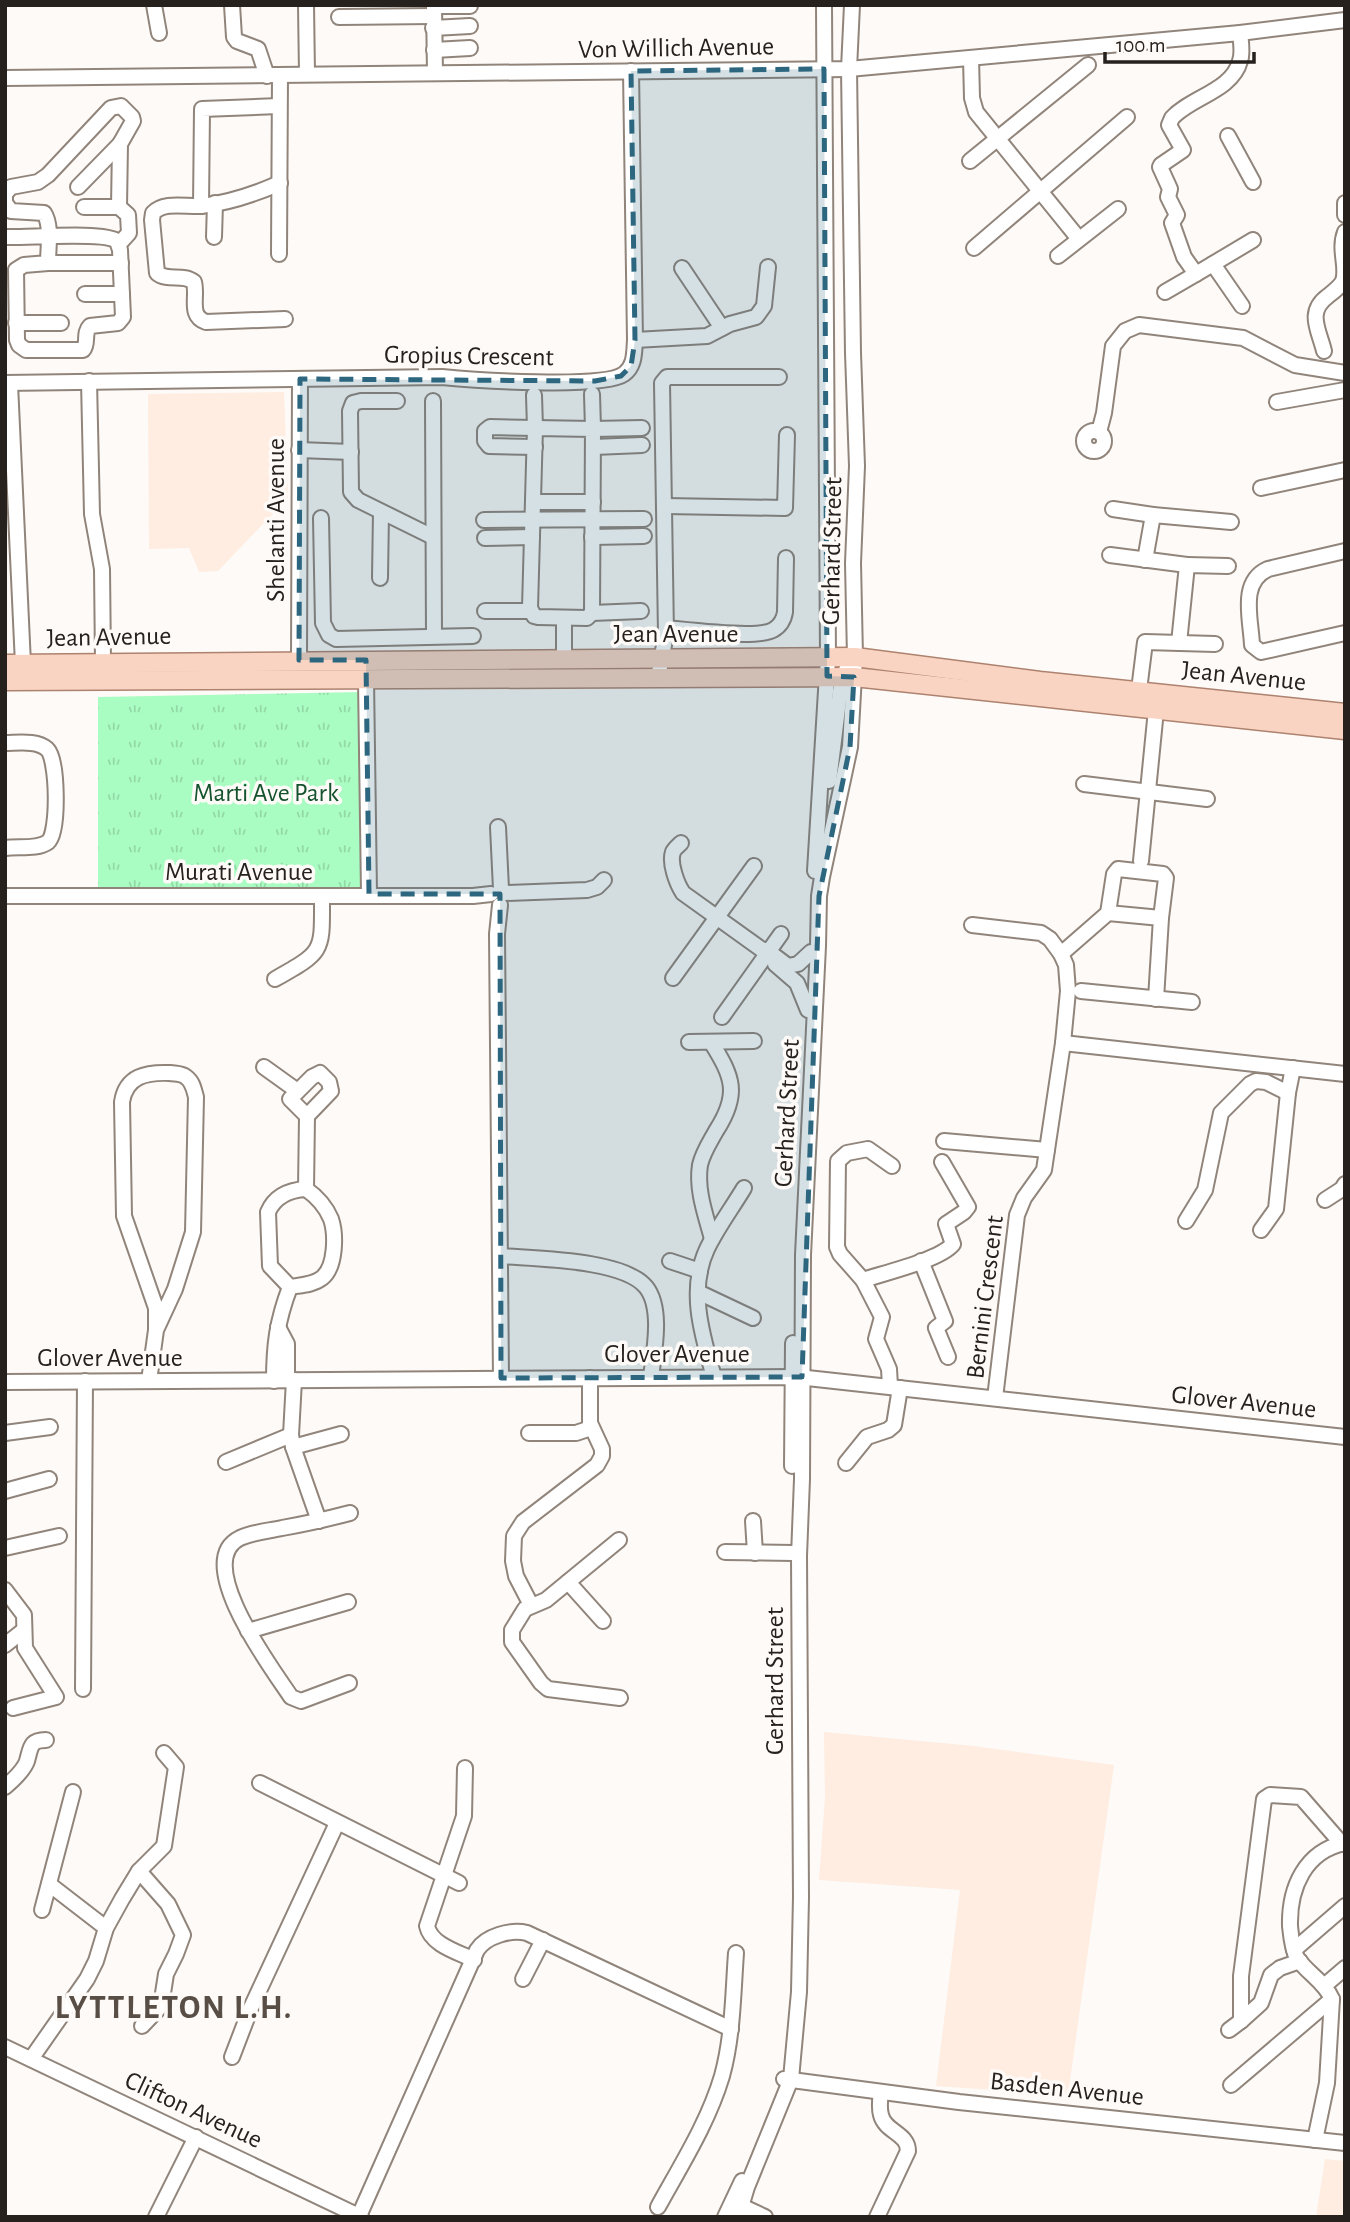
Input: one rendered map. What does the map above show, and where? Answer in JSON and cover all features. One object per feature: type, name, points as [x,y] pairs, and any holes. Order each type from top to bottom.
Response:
[{"type":"main road","name":"Jean Avenue","points":[[5,681],[658,678],[838,672],[855,657],[1345,713]]},
{"type":"main road","name":"Jean Avenue","points":[[14,664],[661,659],[838,672],[1345,730]]},
{"type":"main road","points":[[1057,682],[1061,689],[1068,692],[1168,703],[1185,713]]},
{"type":"street","points":[[154,5],[159,33]]},
{"type":"street","points":[[232,5],[234,37],[237,41],[258,49],[274,76],[279,106],[279,254]]},
{"type":"street","points":[[306,5],[307,74]]},
{"type":"street","name":"Gerhard Street","points":[[725,2217],[738,2209],[787,2079],[801,1960],[797,1377],[819,896],[850,747],[838,672],[824,5]]},
{"type":"street","name":"Gerhard Street","points":[[787,2079],[796,1964],[793,1553],[808,1010],[818,819],[838,672],[855,657],[853,563],[858,466],[853,353],[849,69],[852,5]]},
{"type":"street","points":[[1341,5],[1342,21]]},
{"type":"street","points":[[339,17],[433,14],[470,6]]},
{"type":"street","points":[[433,14],[470,26]]},
{"type":"street","points":[[433,14],[435,74]]},
{"type":"street","name":"Von Willich Avenue","points":[[5,78],[849,69],[1342,21]]},
{"type":"street","points":[[1196,274],[1184,257],[1171,223],[1177,215],[1168,197],[1170,188],[1160,167],[1183,150],[1169,122],[1176,113],[1219,86],[1238,67],[1241,59],[1240,33]]},
{"type":"street","points":[[434,50],[470,48]]},
{"type":"street","points":[[971,58],[972,102],[976,112],[1079,239]]},
{"type":"street","points":[[970,161],[1088,65]]},
{"type":"street","name":"Gropius Crescent","points":[[8,384],[442,377],[485,381],[611,380],[621,376],[631,366],[635,340],[631,71]]},
{"type":"street","points":[[48,263],[47,217],[38,212],[11,211],[5,203],[8,189],[38,182],[116,105],[126,110],[133,121],[120,144],[78,187]]},
{"type":"street","points":[[214,237],[208,205],[203,108],[279,106]]},
{"type":"street","points":[[974,248],[1127,117]]},
{"type":"street","points":[[1228,136],[1253,182]]},
{"type":"street","points":[[119,207],[120,144]]},
{"type":"street","points":[[280,183],[237,200],[208,205],[162,206],[153,213],[152,220],[158,273],[166,278],[191,279],[196,288],[195,313],[198,319],[204,322],[285,319]]},
{"type":"street","points":[[1345,203],[1345,215]]},
{"type":"street","points":[[85,207],[119,207],[128,215],[130,233],[119,244]]},
{"type":"street","points":[[1058,256],[1118,209]]},
{"type":"street","points":[[1324,351],[1315,322],[1315,312],[1319,304],[1340,289],[1343,282],[1341,244],[1345,232]]},
{"type":"street","points":[[5,237],[107,236],[114,237],[119,244],[121,264],[122,320],[118,323],[90,326],[86,332],[86,346],[79,351],[26,350],[17,340],[16,270],[24,264],[121,264]]},
{"type":"street","points":[[1165,292],[1253,240]]},
{"type":"street","points":[[1213,264],[1242,306]]},
{"type":"street","points":[[635,340],[707,336],[756,317],[764,306],[768,267]]},
{"type":"street","points":[[682,268],[722,328]]},
{"type":"street","points":[[85,294],[122,294]]},
{"type":"street","points":[[16,323],[61,323]]},
{"type":"street","points":[[1099,432],[1113,346],[1120,336],[1139,325],[1243,338],[1295,365],[1345,373]]},
{"type":"street","points":[[658,678],[666,628],[662,389],[665,379],[779,377]]},
{"type":"street","name":"Shelanti Avenue","points":[[299,660],[300,379]]},
{"type":"street","points":[[89,381],[92,514],[102,569],[103,662]]},
{"type":"street","points":[[8,384],[14,664]]},
{"type":"street","points":[[1277,402],[1345,390]]},
{"type":"street","points":[[592,394],[592,613]]},
{"type":"street","points":[[534,395],[531,611],[536,617],[564,618],[587,618],[592,613],[641,611]]},
{"type":"street","points":[[397,401],[361,401],[354,403],[350,411],[352,494],[381,512],[433,537]]},
{"type":"street","points":[[433,401],[434,636]]},
{"type":"street","points":[[535,447],[489,446],[485,441],[485,431],[490,427],[642,428]]},
{"type":"street","points":[[665,506],[785,508],[786,435]]},
{"type":"street","points":[[593,447],[642,445]]},
{"type":"street","points":[[299,450],[351,452]]},
{"type":"street","points":[[1261,488],[1345,470]]},
{"type":"street","points":[[533,502],[593,502]]},
{"type":"street","points":[[1113,509],[1231,522]]},
{"type":"street","points":[[380,578],[381,512]]},
{"type":"street","points":[[1145,559],[1153,515]]},
{"type":"street","points":[[321,518],[323,623],[329,635],[336,639],[473,636]]},
{"type":"street","points":[[484,520],[644,519]]},
{"type":"street","points":[[592,537],[645,536]]},
{"type":"street","points":[[485,538],[532,537]]},
{"type":"street","points":[[1345,551],[1268,569],[1257,575],[1249,591],[1252,645],[1261,652],[1345,633]]},
{"type":"street","points":[[1110,555],[1187,565],[1228,566]]},
{"type":"street","points":[[666,628],[743,633],[768,632],[775,629],[784,618],[785,612],[786,558]]},
{"type":"street","points":[[1180,643],[1187,565]]},
{"type":"street","points":[[485,611],[531,611]]},
{"type":"street","points":[[564,618],[564,660]]},
{"type":"street","points":[[1139,690],[1145,642],[1215,644]]},
{"type":"street","points":[[366,679],[369,894]]},
{"type":"street","points":[[1141,861],[1156,710]]},
{"type":"street","points":[[5,743],[32,743],[46,747],[52,757],[55,772],[55,826],[52,838],[43,845],[5,848]]},
{"type":"street","points":[[1084,784],[1207,799]]},
{"type":"street","points":[[498,827],[501,1378]]},
{"type":"street","points":[[681,843],[673,854],[678,885],[683,893],[788,969],[802,990],[808,1010]]},
{"type":"street","points":[[673,978],[754,866]]},
{"type":"street","points":[[972,925],[1041,933],[1050,939],[1061,954],[1108,913],[1114,874],[1122,869],[1160,873],[1166,878],[1156,999]]},
{"type":"street","name":"Murati Avenue","points":[[5,896],[500,896],[587,890],[597,887],[604,880]]},
{"type":"street","points":[[275,979],[297,967],[318,948],[322,939],[322,896]]},
{"type":"street","points":[[1108,913],[1161,918]]},
{"type":"street","points":[[722,1017],[765,952],[781,934]]},
{"type":"street","points":[[788,969],[811,952]]},
{"type":"street","name":"Bernini Crescent","points":[[995,1398],[1017,1215],[1024,1198],[1044,1170],[1063,1043],[1068,991],[1066,965],[1061,954]]},
{"type":"street","points":[[1081,991],[1192,1002]]},
{"type":"street","points":[[689,1042],[754,1041]]},
{"type":"street","points":[[711,1042],[728,1070],[732,1090],[726,1115],[705,1149],[701,1164],[702,1200],[712,1239]]},
{"type":"street","points":[[1063,1043],[1345,1074]]},
{"type":"street","points":[[264,1067],[296,1090]]},
{"type":"street","points":[[1261,1230],[1276,1209],[1293,1068]]},
{"type":"street","points":[[149,1381],[156,1330],[155,1301],[124,1216],[122,1102],[126,1087],[131,1082],[144,1074],[157,1072],[181,1074],[186,1077],[196,1097],[193,1232],[175,1289],[156,1330]]},
{"type":"street","points":[[306,1189],[307,1116],[328,1096],[331,1086],[320,1073],[296,1090],[290,1099],[307,1116]]},
{"type":"street","points":[[1186,1221],[1205,1190],[1218,1119],[1225,1107],[1256,1081],[1266,1082],[1288,1093]]},
{"type":"street","points":[[944,1141],[1047,1150]]},
{"type":"street","points":[[846,1464],[867,1437],[888,1430],[894,1425],[895,1387],[876,1339],[882,1317],[863,1280],[837,1247],[838,1161],[847,1153],[868,1149],[892,1166]]},
{"type":"street","points":[[863,1280],[921,1261],[950,1248],[953,1239],[946,1224],[964,1212],[968,1206],[943,1162]]},
{"type":"street","points":[[1325,1200],[1345,1184]]},
{"type":"street","points":[[714,1377],[702,1337],[698,1292],[700,1271],[712,1239],[744,1188]]},
{"type":"street","points":[[306,1189],[315,1195],[331,1218],[332,1256],[327,1273],[322,1278],[311,1284],[290,1287],[270,1266],[268,1212],[271,1204],[285,1194],[306,1189]]},
{"type":"street","points":[[499,1256],[583,1262],[626,1272],[646,1287],[656,1314],[656,1342],[651,1377]]},
{"type":"street","points":[[670,1261],[700,1271]]},
{"type":"street","points":[[921,1261],[945,1321],[936,1328],[948,1357]]},
{"type":"street","points":[[290,1287],[279,1315],[278,1327],[287,1344],[285,1381],[292,1441],[319,1521]]},
{"type":"street","points":[[698,1292],[753,1318]]},
{"type":"street","name":"Glover Avenue","points":[[5,1382],[797,1377],[1345,1437]]},
{"type":"street","points":[[531,1605],[516,1576],[513,1561],[514,1536],[523,1522],[597,1465],[602,1456],[602,1449],[591,1428],[590,1378]]},
{"type":"street","points":[[83,1689],[85,1381]]},
{"type":"street","points":[[5,1433],[50,1427]]},
{"type":"street","points":[[529,1433],[576,1433],[591,1428]]},
{"type":"street","points":[[226,1462],[292,1441],[341,1434]]},
{"type":"street","points":[[5,1491],[49,1479]]},
{"type":"street","points":[[349,1683],[301,1701],[294,1700],[235,1609],[225,1560],[233,1543],[249,1535],[350,1513]]},
{"type":"street","points":[[753,1521],[755,1553]]},
{"type":"street","points":[[5,1548],[59,1536]]},
{"type":"street","points":[[619,1539],[546,1600],[531,1605],[521,1615],[511,1636],[512,1642],[541,1683],[553,1691],[620,1698]]},
{"type":"street","points":[[725,1552],[793,1553]]},
{"type":"street","points":[[568,1582],[603,1621]]},
{"type":"street","points":[[5,1590],[24,1615],[25,1648],[56,1697],[13,1708]]},
{"type":"street","points":[[248,1631],[348,1602]]},
{"type":"street","points":[[5,1645],[24,1630]]},
{"type":"street","points":[[5,1787],[26,1762],[32,1743],[46,1740]]},
{"type":"street","points":[[31,2059],[87,1979],[96,1961],[106,1928],[139,1871],[160,1851],[166,1840],[176,1767],[164,1752]]},
{"type":"street","points":[[465,1768],[464,1816],[427,1926],[435,1941],[474,1960]]},
{"type":"street","points":[[260,1783],[459,1883]]},
{"type":"street","points":[[43,1910],[73,1792]]},
{"type":"street","points":[[1315,2140],[1327,2083],[1332,2000],[1324,1986],[1297,1955],[1290,1919],[1298,1879],[1312,1859],[1324,1849],[1343,1843],[1301,1797],[1270,1795],[1264,1799],[1235,2026],[1261,2004],[1271,1975],[1297,1955],[1345,1906]]},
{"type":"street","points":[[232,2057],[250,2010],[337,1823]]},
{"type":"street","points":[[139,1871],[168,1904],[183,1936],[166,1974],[161,2006],[142,2026]]},
{"type":"street","points":[[49,1884],[106,1928]]},
{"type":"street","points":[[360,2216],[477,1950],[484,1941],[521,1931],[731,2029]]},
{"type":"street","points":[[523,1979],[543,1940]]},
{"type":"street","points":[[658,2207],[707,2116],[722,2075],[731,2029],[736,1953]]},
{"type":"street","points":[[1324,1986],[1345,1968]]},
{"type":"street","points":[[1231,2085],[1332,2000]]},
{"type":"street","name":"Clifton Avenue","points":[[5,2047],[360,2216]]},
{"type":"street","name":"Basden Avenue","points":[[787,2079],[881,2092],[1345,2143]]},
{"type":"street","points":[[877,2217],[908,2151],[905,2139],[883,2121],[880,2115],[881,2092]]},
{"type":"street","points":[[156,2217],[196,2137]]},
{"type":"street","points":[[738,2209],[765,2217]]},
{"type":"highlighted area","points":[[824,69],[827,676],[854,677],[850,747],[819,896],[802,1377],[501,1378],[500,894],[369,894],[366,660],[299,660],[300,379],[595,381],[621,376],[631,366],[635,340],[631,71]]},
{"type":"shaded area","points":[[284,392],[288,498],[218,571],[199,572],[189,548],[149,549],[148,394]]},
{"type":"shaded area","points":[[824,1732],[974,1746],[1114,1765],[1068,2095],[936,2086],[960,1890],[819,1880],[825,1798]]},
{"type":"shaded area","points":[[1325,2159],[1345,2161],[1345,2217],[1316,2217]]},
{"type":"green space","name":"Marti Ave Park","points":[[362,692],[365,889],[98,888],[98,697]]},
{"type":"district","name":"LYTTLETON L.H.","points":[[174,2006]]}]
